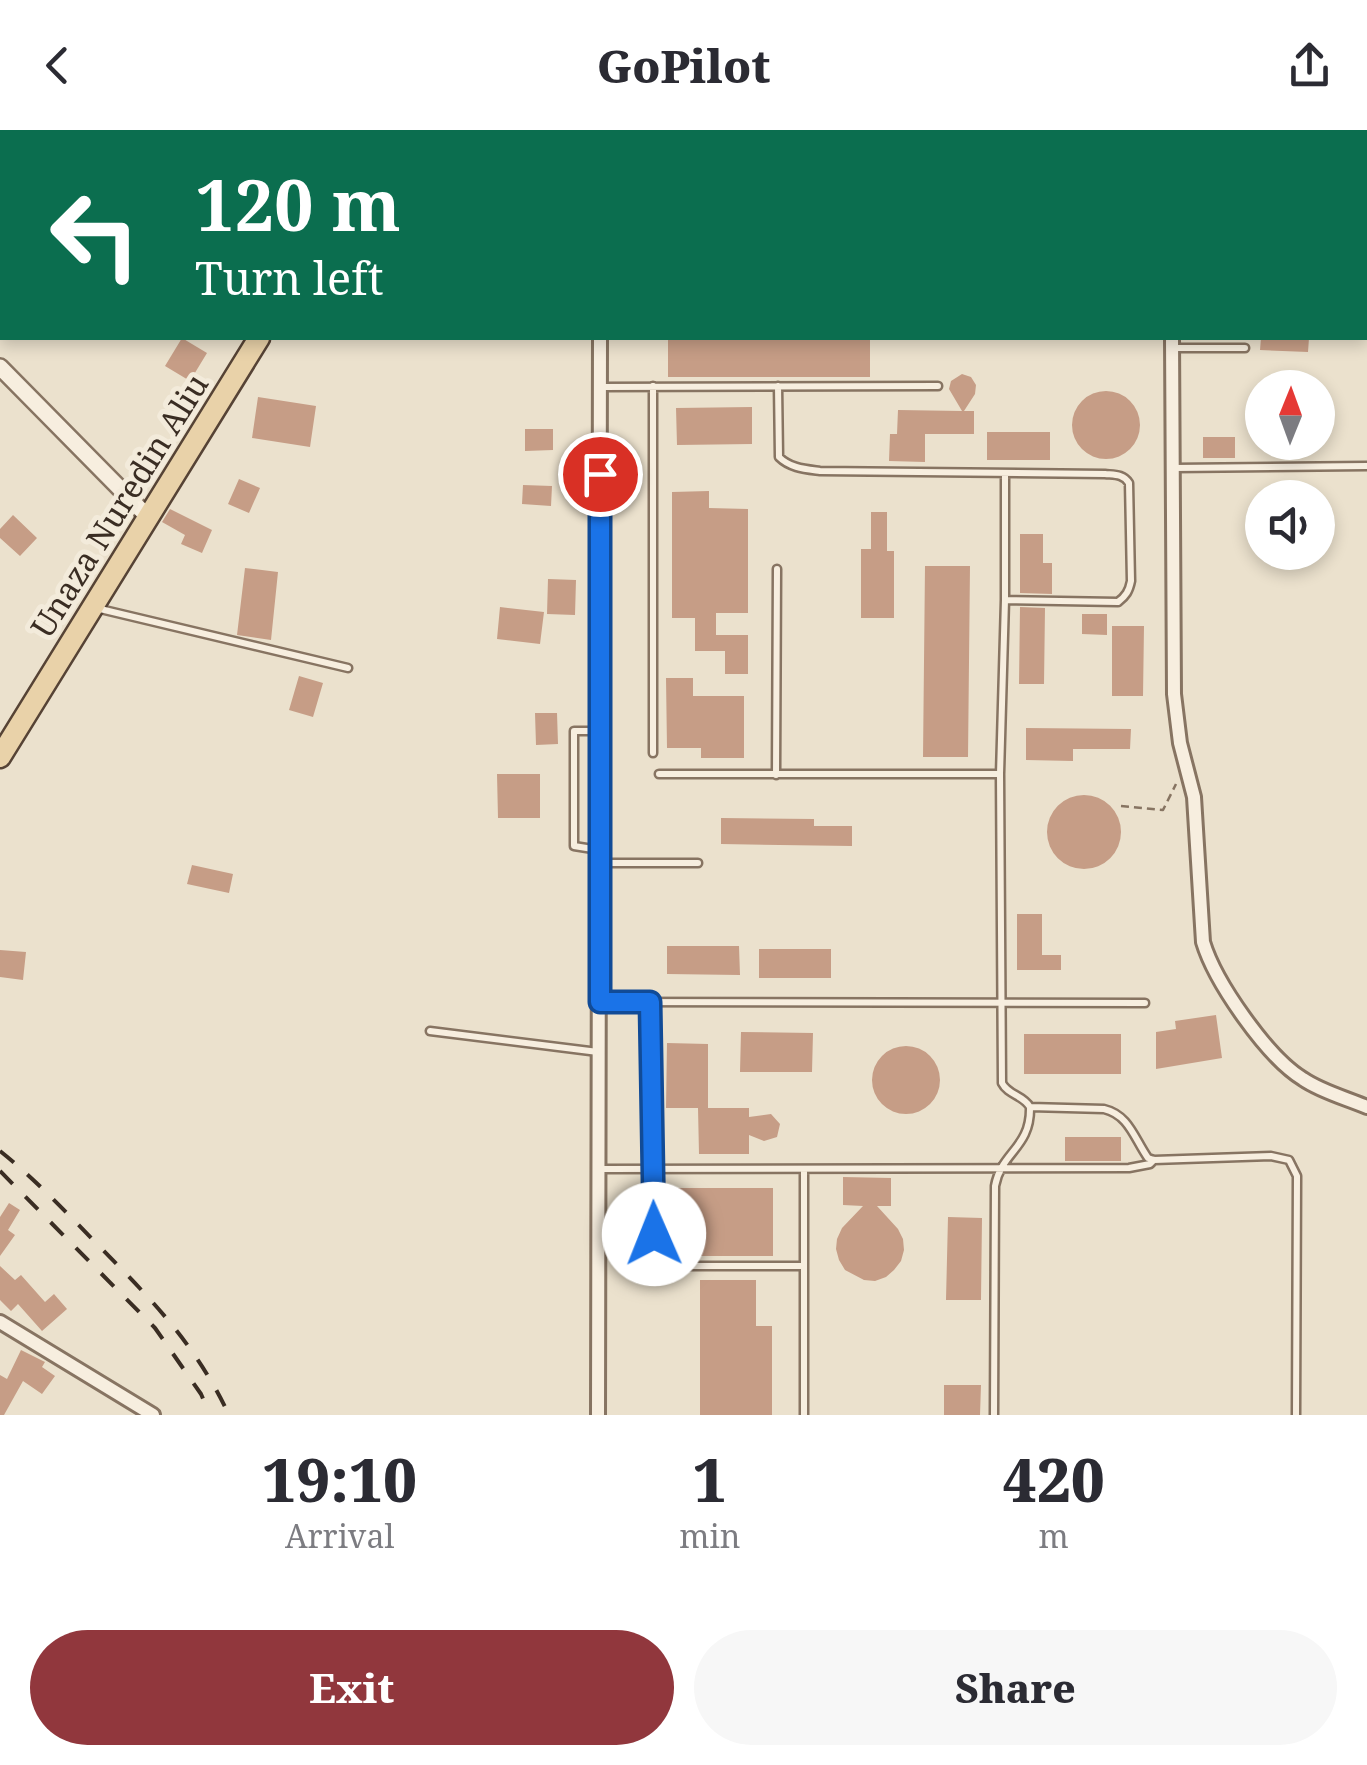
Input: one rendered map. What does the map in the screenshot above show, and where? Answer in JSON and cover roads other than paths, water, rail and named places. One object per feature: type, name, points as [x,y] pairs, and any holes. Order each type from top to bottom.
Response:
[{"type":"main road","name":"Unaza Nuredin Aliu","points":[[0,757],[257,340]]},
{"type":"street","points":[[598,1415],[600,340]]},
{"type":"street","points":[[1172,343],[1175,718],[1194,797],[1203,942],[1209,961],[1264,1042],[1289,1070],[1307,1082],[1367,1107]]},
{"type":"street","points":[[0,366],[148,518]]},
{"type":"street","points":[[1,1325],[153,1415]]},
{"type":"lane","points":[[1172,343],[1246,348]]},
{"type":"lane","points":[[653,386],[653,753]]},
{"type":"lane","points":[[778,386],[779,457],[786,464],[820,471],[1125,478],[1129,483],[1129,591],[1118,602],[1005,600]]},
{"type":"lane","points":[[600,387],[938,386]]},
{"type":"lane","points":[[1173,468],[1367,466]]},
{"type":"lane","points":[[994,1415],[994,1186],[1000,1168],[1028,1132],[1030,1120],[1026,1100],[1002,1083],[1000,774],[1005,474]]},
{"type":"lane","points":[[776,569],[776,776]]},
{"type":"lane","points":[[93,607],[348,668]]},
{"type":"lane","points":[[600,731],[574,731],[574,846],[600,856],[698,863]]},
{"type":"lane","points":[[659,774],[1000,774]]},
{"type":"lane","points":[[600,1002],[1145,1002]]},
{"type":"lane","points":[[650,1002],[654,1266],[804,1266]]},
{"type":"lane","points":[[430,1032],[600,1052]]},
{"type":"lane","points":[[1030,1107],[1104,1108],[1116,1112],[1148,1158],[1154,1160],[1271,1156],[1289,1160],[1297,1176],[1296,1415]]},
{"type":"lane","points":[[598,1169],[1129,1168],[1154,1160]]},
{"type":"lane","points":[[804,1169],[804,1415]]},
{"type":"railway","points":[[0,1151],[50,1196],[153,1303],[202,1366],[229,1415]]},
{"type":"railway","points":[[0,1171],[155,1328],[201,1394],[210,1415]]}]
